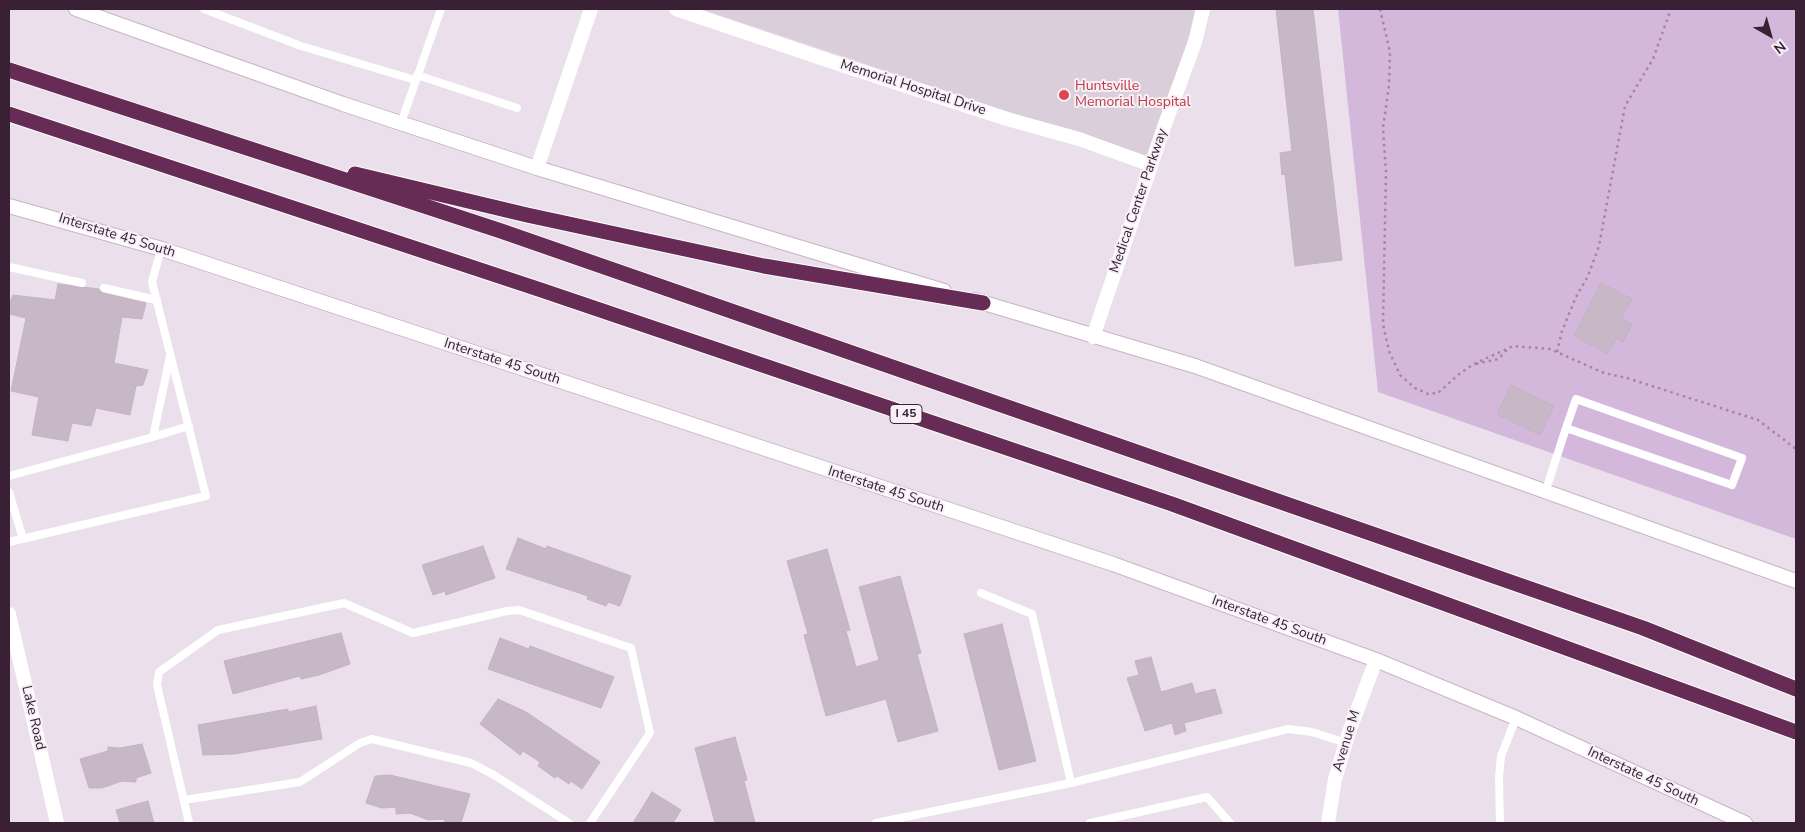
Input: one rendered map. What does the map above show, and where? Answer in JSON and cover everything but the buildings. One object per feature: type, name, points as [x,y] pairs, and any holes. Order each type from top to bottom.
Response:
[{"type":"highway","points":[[14,72],[169,114],[341,170],[499,208],[764,266],[983,303]]},
{"type":"highway","points":[[14,72],[501,231],[1643,628],[1796,689]]},
{"type":"highway","name":"I 45","points":[[9,114],[541,290],[1162,501],[1796,732]]},
{"type":"main road","points":[[76,9],[104,13],[401,123],[537,168],[1093,337],[1195,366],[1796,581]]},
{"type":"main road","points":[[537,168],[591,9]]},
{"type":"main road","name":"Memorial Hospital Drive","points":[[676,9],[998,116],[1079,139],[1151,165]]},
{"type":"main road","name":"Medical Center Parkway","points":[[1093,337],[1195,42],[1202,9]]},
{"type":"main road","name":"Interstate 45 South","points":[[9,206],[161,249],[1113,564],[1376,660],[1516,718],[1745,823]]},
{"type":"main road","name":"Lake Road","points":[[9,614],[57,823]]},
{"type":"main road","name":"Avenue M","points":[[1328,823],[1335,779],[1376,660]]},
{"type":"lane","points":[[204,9],[301,46],[517,108]]},
{"type":"lane","points":[[401,123],[441,9]]},
{"type":"lane","points":[[9,542],[206,496],[152,282],[161,249]]},
{"type":"lane","points":[[9,267],[82,283]]},
{"type":"lane","points":[[104,288],[157,300]]},
{"type":"lane","points":[[153,437],[170,354]]},
{"type":"lane","points":[[1546,490],[1566,428],[1576,399],[1742,458],[1732,484],[1566,428]]},
{"type":"lane","points":[[9,476],[189,426]]},
{"type":"lane","points":[[9,492],[23,539]]},
{"type":"lane","points":[[981,593],[1032,614],[1071,783]]},
{"type":"lane","points":[[189,823],[157,685],[159,672],[218,630],[344,603],[413,633],[507,610],[519,610],[631,648],[650,733],[590,823]]},
{"type":"lane","points":[[1500,823],[1499,777],[1501,756],[1516,718]]},
{"type":"lane","points":[[876,823],[1071,783],[1288,729],[1312,732],[1346,743]]},
{"type":"lane","points":[[184,800],[300,782],[360,743],[372,738],[471,763],[494,775],[569,823]]},
{"type":"lane","points":[[1090,823],[1208,797],[1230,823]]},
{"type":"path","points":[[1380,9],[1390,52],[1389,85],[1382,128],[1386,172],[1382,296],[1383,324],[1389,351],[1400,375],[1416,388],[1428,394],[1438,394],[1459,374],[1474,364],[1513,346],[1529,346],[1557,352],[1604,372],[1758,420],[1796,449]]},
{"type":"path","points":[[1557,352],[1562,331],[1576,297],[1588,276],[1599,246],[1626,106],[1653,59],[1671,9]]},
{"type":"path","points":[[1474,364],[1498,359],[1508,348]]},
{"type":"shaded area","name":"Huntsville Memorial Hospital","points":[[701,9],[1195,9],[1191,32],[1146,158]]},
{"type":"shaded area","points":[[1338,9],[1796,9],[1796,539],[1378,392]]},
{"type":"place","name":"Huntsville Memorial Hospital","points":[[1064,95]]}]
